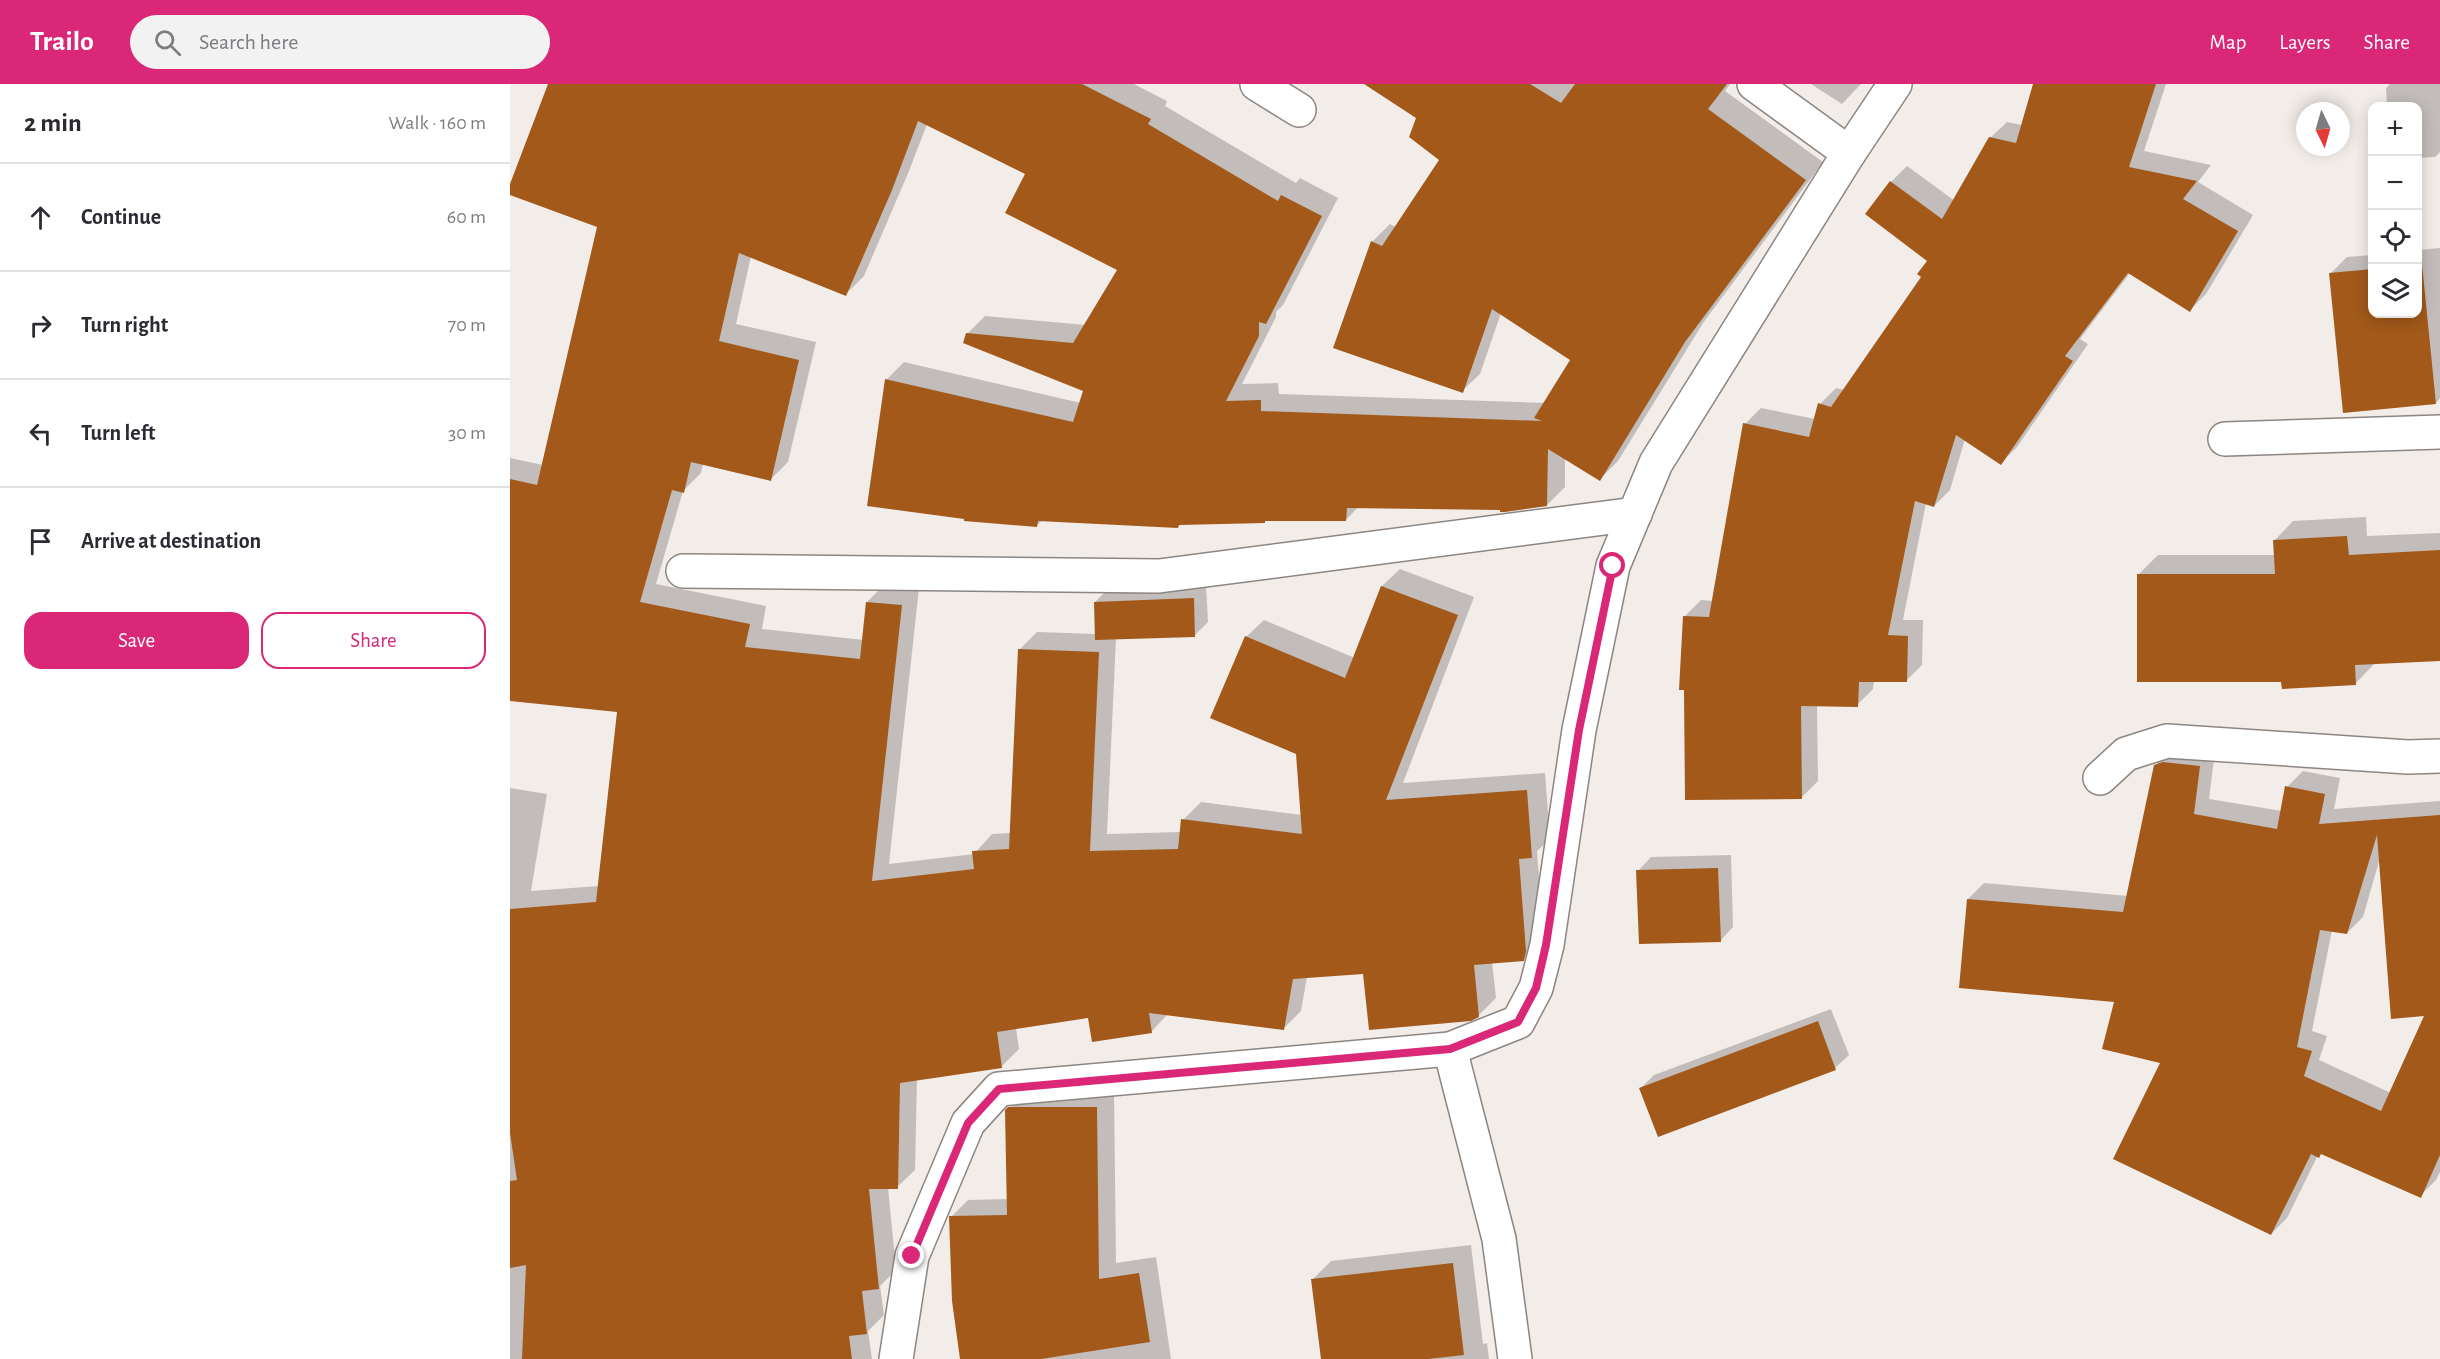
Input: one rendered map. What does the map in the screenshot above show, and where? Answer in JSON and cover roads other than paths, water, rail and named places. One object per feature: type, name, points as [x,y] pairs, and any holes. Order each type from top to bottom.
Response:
[{"type":"street","points":[[1257,84],[1299,110]]},
{"type":"street","points":[[1754,84],[1849,153]]},
{"type":"street","points":[[896,1359],[912,1256],[968,1123],[999,1089],[1450,1049],[1518,1022],[1536,988],[1546,945],[1579,730],[1613,566],[1656,463],[1849,153],[1895,84]]},
{"type":"street","points":[[2225,439],[2440,432]]},
{"type":"street","points":[[683,571],[1159,576],[1635,514]]},
{"type":"street","points":[[2100,778],[2126,754],[2167,741],[2408,757],[2440,756]]},
{"type":"street","points":[[1450,1049],[1499,1239],[1515,1359]]}]
